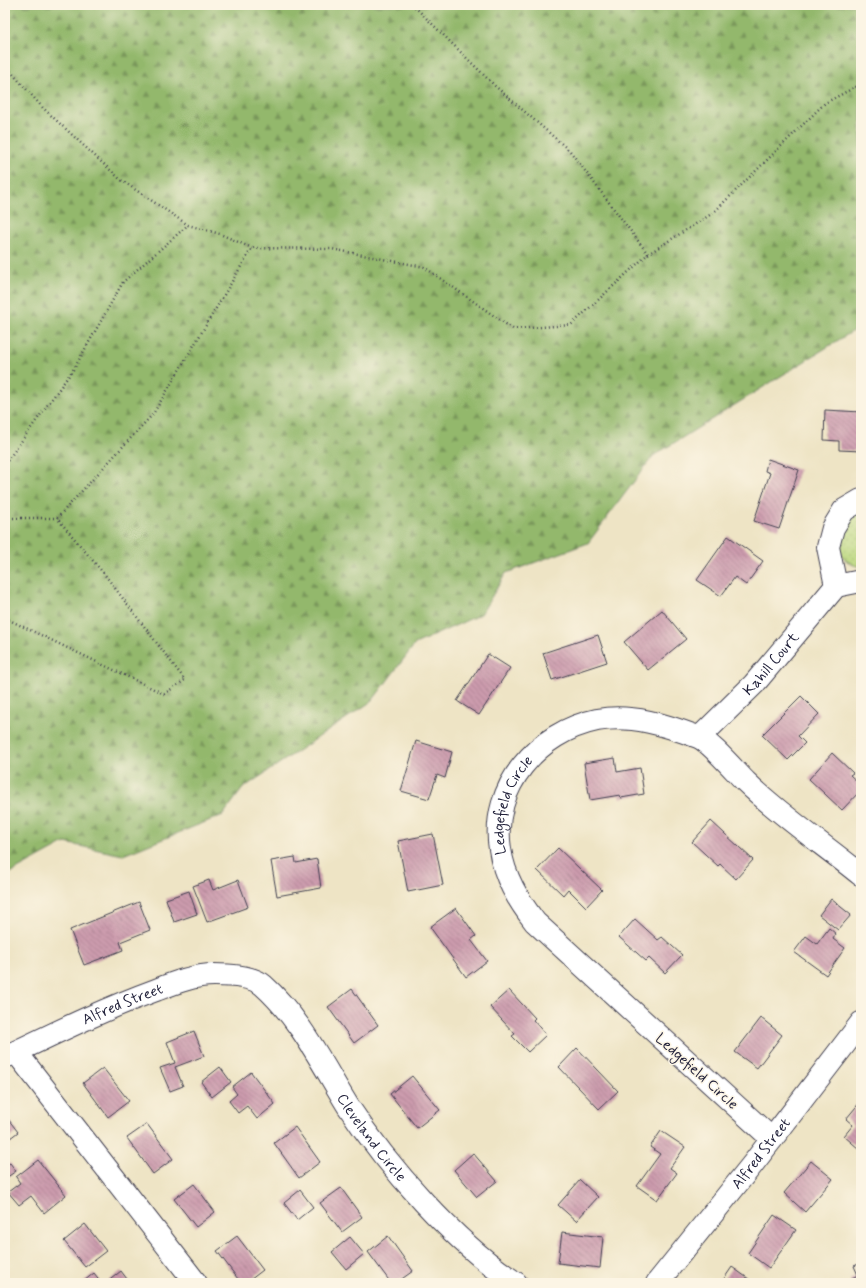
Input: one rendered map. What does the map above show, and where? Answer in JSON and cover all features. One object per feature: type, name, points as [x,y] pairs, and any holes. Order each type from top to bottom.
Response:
[{"type":"street","points":[[861,500],[844,510],[834,528],[828,547],[836,586],[861,580]]},
{"type":"street","name":"Kahill Court","points":[[700,738],[754,684],[836,586]]},
{"type":"street","name":"Ledgefield Circle","points":[[772,1139],[535,922],[512,888],[500,849],[499,829],[502,810],[508,790],[518,771],[532,754],[550,739],[573,727],[598,720],[624,719],[649,721],[700,738],[773,805],[861,875]]},
{"type":"street","name":"Alfred Street","points":[[10,1054],[78,1022],[141,995],[188,979],[212,974],[246,978]]},
{"type":"street","name":"Cleveland Circle","points":[[246,978],[261,984],[287,1011],[309,1041],[349,1107],[385,1156],[426,1202],[470,1247],[516,1283]]},
{"type":"street","name":"Alfred Street","points":[[657,1283],[772,1139],[861,1023]]},
{"type":"street","points":[[10,1054],[196,1283]]},
{"type":"path","points":[[413,5],[495,86],[570,151],[648,254]]},
{"type":"path","points":[[5,65],[43,108],[121,180],[188,225],[220,234],[252,248],[332,249],[424,267],[513,329],[571,325],[648,254],[713,213],[825,103],[861,84]]},
{"type":"path","points":[[5,464],[75,367],[123,282],[188,225]]},
{"type":"path","points":[[5,518],[57,518],[153,414],[252,248]]},
{"type":"path","points":[[5,618],[164,694],[185,680],[105,575],[57,518]]},
{"type":"green space","points":[[5,5],[861,5],[861,326],[653,456],[588,543],[506,573],[481,614],[415,644],[372,701],[243,788],[223,815],[123,855],[65,843],[5,876]]},
{"type":"green space","points":[[861,510],[861,567],[853,565],[843,556],[840,551],[839,538],[841,524]]},
{"type":"building","points":[[825,410],[861,412],[861,451],[839,450],[839,441],[824,440]]},
{"type":"building","points":[[768,459],[799,470],[779,529],[754,521],[770,473],[765,471]]},
{"type":"building","points":[[728,536],[763,561],[746,585],[735,577],[721,596],[697,580]]},
{"type":"building","points":[[662,610],[686,639],[648,670],[624,642]]},
{"type":"building","points":[[598,635],[607,662],[552,680],[543,653]]},
{"type":"building","points":[[488,654],[510,668],[479,715],[457,701]]},
{"type":"building","points":[[801,696],[819,714],[798,736],[805,743],[788,760],[762,735]]},
{"type":"building","points":[[416,741],[452,752],[445,778],[437,775],[429,799],[401,791]]},
{"type":"building","points":[[832,753],[853,773],[850,775],[861,785],[861,790],[842,810],[809,779]]},
{"type":"building","points":[[615,758],[617,772],[640,768],[644,794],[621,798],[620,795],[590,800],[584,763]]},
{"type":"building","points":[[711,821],[753,860],[736,879],[720,864],[718,866],[692,842]]},
{"type":"building","points":[[433,834],[443,885],[408,892],[398,841]]},
{"type":"building","points":[[558,848],[602,890],[586,907],[568,889],[563,895],[537,870]]},
{"type":"building","points":[[295,857],[296,863],[317,859],[321,888],[277,896],[271,861]]},
{"type":"building","points":[[209,880],[213,890],[238,880],[248,907],[207,922],[193,886]]},
{"type":"building","points":[[189,891],[197,914],[174,922],[166,899]]},
{"type":"building","points":[[831,899],[851,915],[838,930],[819,915]]},
{"type":"building","points":[[139,902],[150,930],[120,942],[123,950],[84,965],[70,930]]},
{"type":"building","points":[[456,908],[476,936],[471,940],[487,961],[466,977],[430,927]]},
{"type":"building","points":[[635,919],[658,940],[662,937],[682,955],[665,973],[649,958],[646,961],[619,937]]},
{"type":"building","points":[[829,928],[836,934],[833,939],[845,948],[826,975],[794,952],[806,936],[817,944]]},
{"type":"building","points":[[352,989],[378,1025],[354,1043],[328,1007]]},
{"type":"building","points":[[509,990],[535,1018],[533,1020],[546,1035],[528,1052],[512,1036],[515,1034],[490,1007]]},
{"type":"building","points":[[761,1018],[782,1035],[757,1068],[735,1052]]},
{"type":"building","points":[[194,1031],[204,1056],[175,1067],[183,1086],[170,1091],[160,1068],[175,1063],[167,1042]]},
{"type":"building","points":[[577,1048],[618,1091],[599,1109],[559,1067]]},
{"type":"building","points":[[220,1067],[231,1082],[212,1097],[201,1082]]},
{"type":"building","points":[[103,1068],[129,1101],[108,1117],[83,1083]]},
{"type":"building","points":[[251,1072],[275,1104],[257,1119],[247,1106],[238,1113],[229,1101],[237,1094],[232,1087]]},
{"type":"building","points":[[412,1076],[440,1110],[417,1128],[390,1094]]},
{"type":"building","points":[[861,1101],[861,1147],[859,1149],[844,1136],[853,1125],[846,1119]]},
{"type":"building","points":[[5,1115],[18,1132],[5,1142]]},
{"type":"building","points":[[147,1124],[173,1159],[153,1174],[127,1138]]},
{"type":"building","points":[[295,1127],[320,1162],[299,1178],[274,1143]]},
{"type":"building","points":[[661,1131],[685,1147],[670,1168],[677,1173],[657,1200],[637,1186],[660,1154],[650,1147]]},
{"type":"building","points":[[473,1153],[497,1181],[477,1197],[454,1170]]},
{"type":"building","points":[[38,1160],[66,1195],[44,1213],[31,1196],[19,1205],[8,1192],[20,1183],[16,1177]]},
{"type":"building","points":[[811,1161],[833,1179],[805,1212],[784,1193]]},
{"type":"building","points":[[10,1163],[16,1171],[6,1178],[5,1166]]},
{"type":"building","points":[[580,1180],[598,1197],[576,1221],[558,1205]]},
{"type":"building","points":[[194,1184],[215,1212],[196,1227],[174,1199]]},
{"type":"building","points":[[341,1188],[362,1217],[342,1232],[320,1203]]},
{"type":"building","points":[[300,1190],[313,1207],[297,1220],[284,1203]]},
{"type":"building","points":[[774,1215],[796,1230],[769,1268],[748,1253]]},
{"type":"building","points":[[85,1224],[106,1251],[85,1267],[64,1241]]},
{"type":"building","points":[[562,1232],[603,1237],[600,1268],[558,1263]]},
{"type":"building","points":[[237,1236],[263,1270],[246,1283],[241,1283],[217,1251]]},
{"type":"building","points":[[388,1236],[413,1271],[396,1283],[391,1283],[368,1252]]},
{"type":"building","points":[[350,1237],[364,1254],[346,1269],[332,1252]]},
{"type":"building","points":[[861,1263],[861,1283],[851,1283],[850,1279],[858,1275],[854,1266]]},
{"type":"building","points":[[732,1267],[753,1282],[721,1283]]},
{"type":"building","points":[[121,1271],[130,1283],[106,1283]]},
{"type":"building","points":[[94,1273],[101,1282],[85,1283],[84,1281]]}]
